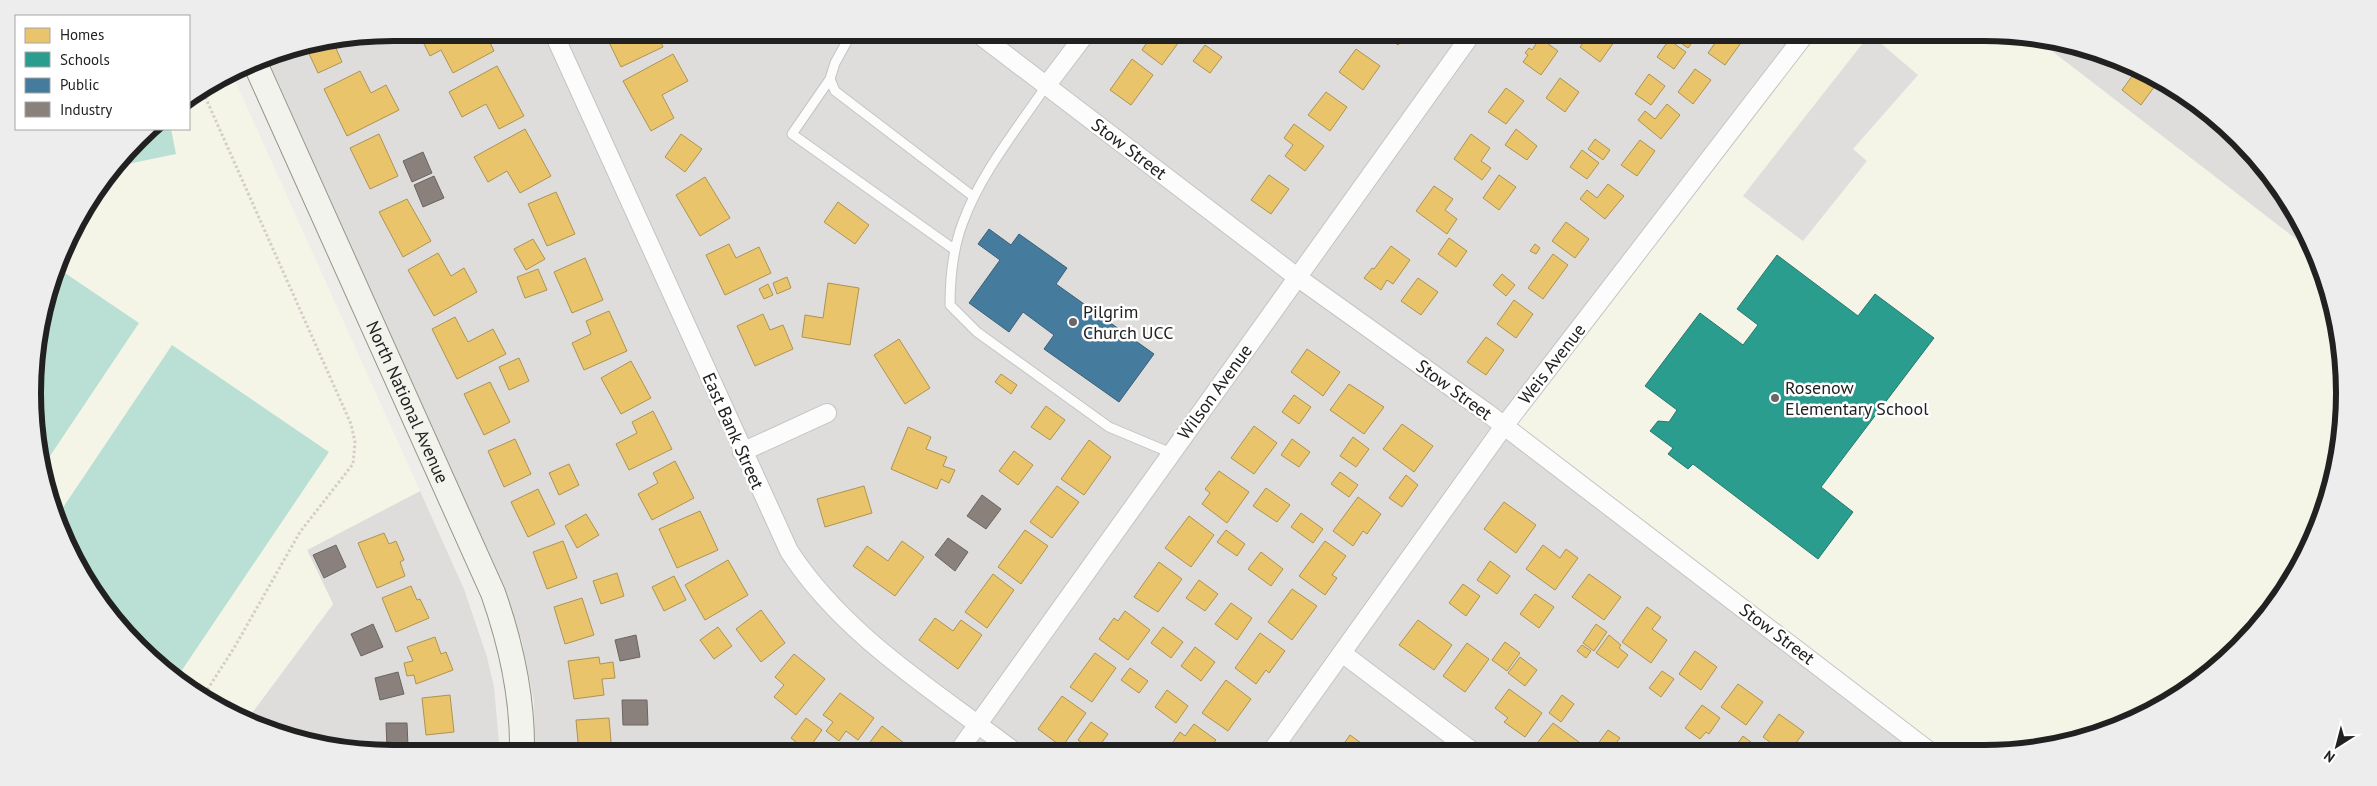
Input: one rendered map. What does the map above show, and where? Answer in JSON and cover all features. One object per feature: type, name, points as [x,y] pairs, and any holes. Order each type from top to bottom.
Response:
[{"type":"street","name":"East Bank Street","points":[[557,41],[742,452],[789,551],[823,598],[867,640],[1006,745]]},
{"type":"street","name":"Stow Street","points":[[988,41],[1298,278],[1504,426],[1921,745]]},
{"type":"street","points":[[1046,86],[1079,41]]},
{"type":"street","name":"Wilson Avenue","points":[[963,745],[1467,41]]},
{"type":"street","name":"Weis Avenue","points":[[1276,745],[1504,426],[1800,41]]},
{"type":"street","name":"North National Avenue","points":[[258,68],[493,593],[514,669],[522,745]]},
{"type":"street","points":[[742,452],[827,413]]},
{"type":"street","points":[[1342,653],[1463,745]]},
{"type":"lane","points":[[847,41],[835,63],[830,79],[792,134],[956,250]]},
{"type":"lane","points":[[830,79],[835,92],[974,197]]},
{"type":"lane","points":[[1046,86],[974,197],[963,223],[956,250],[950,304],[978,332],[1109,427],[1172,453]]},
{"type":"path","points":[[205,96],[351,424],[355,442],[353,464],[300,532],[234,648],[207,691]]},
{"type":"shaded area","points":[[393,41],[1984,41],[2030,44],[2075,53],[2119,68],[2140,78],[2160,88],[2198,114],[2233,144],[2263,179],[2289,217],[2299,237],[2309,258],[2324,302],[2333,347],[2336,393],[2335,416],[2333,439],[2324,484],[2309,528],[2299,549],[2289,569],[2263,607],[2233,642],[2198,672],[2160,698],[2119,718],[2097,726],[2075,733],[2030,742],[1984,745],[535,745],[534,702],[522,641],[503,588],[268,64],[324,48],[347,44]]},
{"type":"shaded area","points":[[1800,41],[1984,41],[2047,47],[2302,244],[2324,302],[2333,347],[2335,370],[2336,393],[2333,439],[2324,484],[2317,506],[2309,528],[2289,569],[2248,625],[2233,642],[2198,672],[2160,698],[2140,708],[2119,718],[2075,733],[2030,742],[2007,744],[1921,745],[1504,426]]},
{"type":"shaded area","points":[[1865,41],[1878,41],[1918,75],[1853,149],[1867,161],[1803,241],[1743,196]]},
{"type":"shaded area","points":[[234,79],[420,491],[307,550],[333,604],[251,715],[237,708],[217,698],[179,672],[144,642],[114,607],[88,569],[68,528],[53,484],[48,462],[44,439],[41,393],[44,347],[53,302],[68,258],[78,237],[88,217],[114,179],[144,144],[160,130],[190,130],[190,106],[217,88]]},
{"type":"shaded area","points":[[420,491],[464,589],[487,657],[494,687],[499,745],[393,745],[347,742],[302,733],[251,715],[333,604],[307,550]]},
{"type":"green space","points":[[160,130],[171,130],[176,154],[126,164],[144,144]]},
{"type":"green space","points":[[63,272],[139,323],[48,460],[42,416],[42,370],[48,324]]},
{"type":"green space","points":[[172,345],[329,452],[180,673],[144,642],[114,607],[88,569],[61,510]]},
{"type":"building: Homes","points":[[422,41],[489,41],[494,51],[453,73],[441,50],[430,56]]},
{"type":"building: Homes","points":[[608,41],[660,41],[663,47],[621,67]]},
{"type":"building: Homes","points":[[1148,41],[1180,41],[1162,65],[1142,50]]},
{"type":"building: Homes","points":[[1393,41],[1401,41],[1398,45]]},
{"type":"building: Homes","points":[[1538,41],[1544,41],[1558,51],[1541,75],[1523,62],[1528,55],[1525,53],[1529,48],[1532,50]]},
{"type":"building: Homes","points":[[1584,41],[1614,42],[1600,62],[1580,47]]},
{"type":"building: Homes","points":[[1668,41],[1686,52],[1674,69],[1657,57]]},
{"type":"building: Homes","points":[[1678,41],[1693,41],[1688,48]]},
{"type":"building: Homes","points":[[1717,41],[1742,41],[1725,65],[1708,53]]},
{"type":"building: Homes","points":[[1205,45],[1222,57],[1210,73],[1193,61]]},
{"type":"building: Homes","points":[[335,46],[342,62],[318,73],[308,52]]},
{"type":"building: Homes","points":[[1356,49],[1380,66],[1363,90],[1339,72]]},
{"type":"building: Homes","points":[[673,54],[688,81],[662,95],[674,118],[651,131],[623,81]]},
{"type":"building: Homes","points":[[1132,59],[1153,75],[1131,105],[1110,90]]},
{"type":"building: Homes","points":[[497,66],[524,116],[499,129],[486,104],[462,117],[449,92]]},
{"type":"building: Homes","points":[[1695,69],[1711,80],[1693,104],[1678,92]]},
{"type":"building: Homes","points":[[360,71],[371,93],[386,85],[399,110],[347,136],[324,89]]},
{"type":"building: Homes","points":[[1649,74],[1665,86],[1651,105],[1635,94]]},
{"type":"building: Homes","points":[[2133,75],[2155,86],[2141,105],[2122,90]]},
{"type":"building: Homes","points":[[1560,78],[1579,92],[1565,112],[1546,98]]},
{"type":"building: Homes","points":[[1506,88],[1524,101],[1506,124],[1488,112]]},
{"type":"building: Homes","points":[[1326,92],[1347,107],[1330,131],[1308,115]]},
{"type":"building: Homes","points":[[1667,104],[1680,115],[1661,139],[1638,120],[1645,111],[1655,119]]},
{"type":"building: Homes","points":[[1294,124],[1324,146],[1305,171],[1285,156],[1293,145],[1284,138]]},
{"type":"building: Homes","points":[[525,129],[551,176],[520,193],[507,171],[488,182],[474,157]]},
{"type":"building: Homes","points":[[1516,129],[1537,146],[1527,160],[1505,145]]},
{"type":"building: Homes","points":[[379,134],[398,176],[370,189],[350,148]]},
{"type":"building: Homes","points":[[681,134],[702,149],[685,172],[665,157]]},
{"type":"building: Homes","points":[[1471,134],[1490,148],[1481,161],[1491,168],[1482,180],[1454,159]]},
{"type":"building: Homes","points":[[1595,139],[1610,150],[1603,160],[1588,149]]},
{"type":"building: Homes","points":[[1640,140],[1655,151],[1637,176],[1621,165]]},
{"type":"building: Homes","points":[[1582,150],[1599,163],[1587,179],[1570,167]]},
{"type":"building: Homes","points":[[1269,175],[1289,189],[1271,214],[1251,200]]},
{"type":"building: Homes","points":[[1499,175],[1516,187],[1499,210],[1483,198]]},
{"type":"building: Homes","points":[[705,177],[730,218],[700,236],[676,195]]},
{"type":"building: Homes","points":[[1608,184],[1624,196],[1605,219],[1580,199],[1587,190],[1597,198]]},
{"type":"building: Homes","points":[[1434,186],[1453,199],[1445,210],[1457,219],[1447,234],[1416,211]]},
{"type":"building: Homes","points":[[556,192],[575,234],[547,246],[528,204]]},
{"type":"building: Homes","points":[[407,199],[431,241],[403,257],[379,212]]},
{"type":"building: Homes","points":[[838,202],[869,225],[855,244],[824,222]]},
{"type":"building: Homes","points":[[1566,222],[1589,239],[1575,258],[1552,241]]},
{"type":"building: Homes","points":[[1449,238],[1467,251],[1456,267],[1438,254]]},
{"type":"building: Homes","points":[[533,239],[545,259],[526,270],[514,249]]},
{"type":"building: Homes","points":[[729,244],[736,258],[759,247],[771,273],[725,295],[706,255]]},
{"type":"building: Homes","points":[[1535,244],[1540,248],[1536,254],[1530,251]]},
{"type":"building: Homes","points":[[1391,246],[1410,260],[1393,284],[1387,280],[1381,290],[1364,278],[1372,268],[1374,269]]},
{"type":"building: Homes","points":[[438,253],[451,276],[464,268],[477,292],[434,316],[408,270]]},
{"type":"building: Homes","points":[[1553,254],[1568,265],[1543,299],[1528,288]]},
{"type":"building: Homes","points":[[585,258],[603,300],[572,313],[554,272]]},
{"type":"building: Homes","points":[[538,269],[547,290],[525,298],[517,277]]},
{"type":"building: Homes","points":[[1502,274],[1515,285],[1506,296],[1493,285]]},
{"type":"building: Homes","points":[[787,277],[791,288],[777,294],[773,283]]},
{"type":"building: Homes","points":[[1418,278],[1438,292],[1421,315],[1401,301]]},
{"type":"building: Homes","points":[[828,283],[859,288],[850,345],[802,337],[805,315],[823,318]]},
{"type":"building: Homes","points":[[768,284],[773,295],[764,299],[759,289]]},
{"type":"building: Homes","points":[[1514,300],[1533,314],[1516,338],[1497,324]]},
{"type":"building: Homes","points":[[609,311],[627,351],[584,370],[572,343],[591,334],[586,321]]},
{"type":"building: Homes","points":[[763,314],[770,330],[783,325],[793,349],[755,366],[737,326]]},
{"type":"building: Homes","points":[[455,317],[468,342],[493,329],[506,354],[457,379],[432,329]]},
{"type":"building: Homes","points":[[1486,337],[1504,350],[1486,375],[1467,362]]},
{"type":"building: Homes","points":[[899,339],[930,388],[905,404],[874,355]]},
{"type":"building: Homes","points":[[1307,349],[1340,372],[1323,396],[1291,372]]},
{"type":"building: Homes","points":[[519,358],[529,381],[509,390],[499,367]]},
{"type":"building: Homes","points":[[631,361],[651,398],[621,414],[601,378]]},
{"type":"building: Homes","points":[[1001,374],[1017,385],[1011,394],[995,382]]},
{"type":"building: Homes","points":[[490,382],[510,422],[484,435],[464,394]]},
{"type":"building: Homes","points":[[1349,384],[1384,407],[1364,434],[1330,410]]},
{"type":"building: Homes","points":[[1294,395],[1311,407],[1299,424],[1282,412]]},
{"type":"building: Homes","points":[[1046,406],[1065,420],[1050,440],[1031,427]]},
{"type":"building: Homes","points":[[653,411],[672,449],[629,470],[616,444],[637,433],[632,422]]},
{"type":"building: Homes","points":[[1402,424],[1433,446],[1414,472],[1383,449]]},
{"type":"building: Homes","points":[[1254,426],[1277,443],[1254,474],[1231,458]]},
{"type":"building: Homes","points":[[908,427],[931,437],[926,449],[947,457],[943,466],[955,470],[949,483],[941,479],[937,489],[891,469]]},
{"type":"building: Homes","points":[[1353,437],[1369,449],[1356,467],[1340,456]]},
{"type":"building: Homes","points":[[515,439],[531,474],[504,487],[488,451]]},
{"type":"building: Homes","points":[[1292,439],[1310,452],[1299,467],[1281,455]]},
{"type":"building: Homes","points":[[1089,440],[1111,457],[1084,495],[1061,479]]},
{"type":"building: Homes","points":[[1014,451],[1033,465],[1018,485],[999,471]]},
{"type":"building: Homes","points":[[675,461],[694,498],[652,520],[638,494],[658,483],[653,473]]},
{"type":"building: Homes","points":[[569,464],[579,485],[559,495],[549,473]]},
{"type":"building: Homes","points":[[1219,471],[1249,492],[1227,523],[1202,504],[1210,493],[1205,489]]},
{"type":"building: Homes","points":[[1340,472],[1358,485],[1349,497],[1331,484]]},
{"type":"building: Homes","points":[[1406,475],[1418,485],[1402,507],[1389,498]]},
{"type":"building: Homes","points":[[864,486],[872,513],[825,527],[817,499]]},
{"type":"building: Homes","points":[[1057,486],[1079,502],[1052,538],[1030,522]]},
{"type":"building: Homes","points":[[1266,488],[1290,505],[1277,522],[1253,506]]},
{"type":"building: Homes","points":[[538,489],[555,524],[528,537],[511,502]]},
{"type":"building: Homes","points":[[1358,497],[1381,514],[1367,534],[1363,531],[1353,546],[1333,531]]},
{"type":"building: Homes","points":[[1504,502],[1536,525],[1516,553],[1484,529]]},
{"type":"building: Homes","points":[[700,511],[718,550],[677,568],[659,529]]},
{"type":"building: Homes","points":[[1301,513],[1323,529],[1313,543],[1291,527]]},
{"type":"building: Homes","points":[[586,514],[599,535],[577,548],[565,526]]},
{"type":"building: Homes","points":[[1189,516],[1214,535],[1191,567],[1165,548]]},
{"type":"building: Homes","points":[[1025,530],[1048,546],[1021,584],[998,567]]},
{"type":"building: Homes","points":[[1226,530],[1245,544],[1237,556],[1217,542]]},
{"type":"building: Homes","points":[[384,533],[389,544],[396,541],[404,560],[400,562],[405,576],[377,588],[358,543]]},
{"type":"building: Homes","points":[[563,541],[577,578],[547,589],[533,552]]},
{"type":"building: Homes","points":[[902,541],[924,557],[895,596],[853,566],[867,546],[888,561]]},
{"type":"building: Homes","points":[[1325,541],[1346,556],[1332,575],[1337,578],[1325,595],[1299,576]]},
{"type":"building: Homes","points":[[1543,545],[1560,558],[1566,549],[1578,558],[1555,590],[1526,569]]},
{"type":"building: Homes","points":[[1261,552],[1283,569],[1271,586],[1248,569]]},
{"type":"building: Homes","points":[[728,560],[748,595],[705,620],[685,585]]},
{"type":"building: Homes","points":[[1490,561],[1510,576],[1497,594],[1477,580]]},
{"type":"building: Homes","points":[[1159,562],[1182,579],[1158,612],[1134,597]]},
{"type":"building: Homes","points":[[617,573],[624,596],[601,604],[593,581]]},
{"type":"building: Homes","points":[[993,574],[1014,590],[987,628],[965,612]]},
{"type":"building: Homes","points":[[1589,574],[1621,597],[1604,620],[1572,597]]},
{"type":"building: Homes","points":[[674,576],[686,600],[664,611],[652,587]]},
{"type":"building: Homes","points":[[1199,580],[1218,594],[1205,611],[1186,598]]},
{"type":"building: Homes","points":[[1463,584],[1480,596],[1466,616],[1449,603]]},
{"type":"building: Homes","points":[[411,586],[417,600],[420,599],[429,618],[396,632],[382,598]]},
{"type":"building: Homes","points":[[1292,589],[1317,606],[1292,640],[1268,622]]},
{"type":"building: Homes","points":[[1535,594],[1554,607],[1539,628],[1520,614]]},
{"type":"building: Homes","points":[[582,598],[594,635],[565,644],[554,607]]},
{"type":"building: Homes","points":[[1231,603],[1252,618],[1237,640],[1215,624]]},
{"type":"building: Homes","points":[[1647,607],[1661,617],[1652,629],[1667,640],[1651,663],[1622,642]]},
{"type":"building: Homes","points":[[761,610],[785,643],[761,662],[736,629]]},
{"type":"building: Homes","points":[[1125,611],[1150,630],[1128,660],[1099,639],[1114,618],[1118,621]]},
{"type":"building: Homes","points":[[935,618],[953,631],[961,620],[982,635],[958,669],[919,640]]},
{"type":"building: Homes","points":[[1418,620],[1452,645],[1434,670],[1399,645]]},
{"type":"building: Homes","points":[[1596,624],[1607,632],[1594,651],[1583,643]]},
{"type":"building: Homes","points":[[718,627],[732,646],[714,659],[700,640]]},
{"type":"building: Homes","points":[[1163,627],[1183,642],[1171,658],[1151,643]]},
{"type":"building: Homes","points":[[1260,633],[1285,651],[1269,673],[1266,670],[1256,684],[1235,668]]},
{"type":"building: Homes","points":[[1609,635],[1621,645],[1619,648],[1628,655],[1618,668],[1596,653]]},
{"type":"building: Homes","points":[[435,637],[441,654],[446,652],[453,670],[416,684],[414,675],[407,676],[404,663],[413,661],[407,647]]},
{"type":"building: Homes","points":[[1505,642],[1520,653],[1507,671],[1492,660]]},
{"type":"building: Homes","points":[[1467,643],[1489,659],[1465,692],[1443,676]]},
{"type":"building: Homes","points":[[1582,645],[1591,651],[1586,658],[1577,651]]},
{"type":"building: Homes","points":[[1195,647],[1215,662],[1201,681],[1181,666]]},
{"type":"building: Homes","points":[[1695,651],[1717,667],[1701,690],[1679,674]]},
{"type":"building: Homes","points":[[1095,653],[1116,668],[1092,702],[1070,687]]},
{"type":"building: Homes","points":[[794,654],[825,679],[796,715],[774,697],[784,685],[775,677]]},
{"type":"building: Homes","points":[[599,657],[600,664],[613,662],[615,678],[602,679],[604,695],[574,699],[568,661]]},
{"type":"building: Homes","points":[[1520,657],[1537,670],[1525,686],[1508,673]]},
{"type":"building: Homes","points":[[1130,668],[1148,681],[1139,693],[1121,680]]},
{"type":"building: Homes","points":[[1662,671],[1674,679],[1661,697],[1649,688]]},
{"type":"building: Homes","points":[[1226,680],[1251,699],[1228,731],[1202,713]]},
{"type":"building: Homes","points":[[1738,684],[1763,702],[1746,725],[1721,707]]},
{"type":"building: Homes","points":[[1509,689],[1542,713],[1525,737],[1504,722],[1508,718],[1495,708]]},
{"type":"building: Homes","points":[[1167,690],[1188,706],[1176,723],[1155,707]]},
{"type":"building: Homes","points":[[840,693],[874,718],[858,740],[846,731],[839,741],[826,731],[833,722],[823,715]]},
{"type":"building: Homes","points":[[450,695],[454,732],[426,735],[422,698]]},
{"type":"building: Homes","points":[[1562,695],[1574,704],[1561,722],[1549,713]]},
{"type":"building: Homes","points":[[1062,696],[1086,713],[1063,745],[1059,745],[1038,729]]},
{"type":"building: Homes","points":[[1702,705],[1720,718],[1709,734],[1706,732],[1700,739],[1685,728]]},
{"type":"building: Homes","points":[[1779,714],[1804,732],[1794,745],[1774,745],[1763,737]]},
{"type":"building: Homes","points":[[609,718],[611,745],[578,745],[576,720]]},
{"type":"building: Homes","points":[[806,718],[822,730],[811,745],[800,745],[791,738]]},
{"type":"building: Homes","points":[[1091,722],[1108,734],[1100,745],[1085,745],[1078,740]]},
{"type":"building: Homes","points":[[1553,723],[1583,745],[1536,745]]},
{"type":"building: Homes","points":[[1194,724],[1216,740],[1212,745],[1171,745],[1180,732],[1185,736]]},
{"type":"building: Homes","points":[[882,726],[904,743],[903,745],[868,745]]},
{"type":"building: Homes","points":[[1608,730],[1620,738],[1615,745],[1597,745]]},
{"type":"building: Homes","points":[[1350,735],[1364,745],[1343,745]]},
{"type":"building: Homes","points":[[1743,736],[1755,745],[1736,745]]},
{"type":"building: Schools","name":"Rosenow Elementary School","points":[[1777,255],[1858,316],[1875,294],[1934,338],[1821,487],[1853,512],[1818,559],[1693,464],[1688,469],[1668,454],[1673,448],[1650,431],[1658,421],[1669,422],[1677,410],[1645,386],[1700,313],[1743,345],[1758,325],[1737,309]]},
{"type":"building: Public","name":"Pilgrim Church UCC","points":[[989,229],[1011,245],[1019,234],[1067,268],[1056,284],[1154,354],[1119,402],[1044,349],[1054,335],[1023,312],[1009,332],[969,303],[1000,260],[978,244]]},
{"type":"building: Industry","points":[[423,152],[432,173],[412,182],[403,161]]},
{"type":"building: Industry","points":[[434,176],[444,198],[423,207],[414,185]]},
{"type":"building: Industry","points":[[982,495],[1001,509],[986,529],[967,516]]},
{"type":"building: Industry","points":[[948,538],[968,552],[955,571],[935,555]]},
{"type":"building: Industry","points":[[336,545],[346,567],[324,578],[313,555]]},
{"type":"building: Industry","points":[[373,624],[383,647],[361,656],[351,634]]},
{"type":"building: Industry","points":[[636,635],[640,657],[620,661],[615,640]]},
{"type":"building: Industry","points":[[398,672],[404,694],[380,700],[375,678]]},
{"type":"building: Industry","points":[[622,700],[647,700],[648,725],[623,725]]},
{"type":"building: Industry","points":[[386,723],[407,723],[408,745],[387,745]]},
{"type":"place","name":"Pilgrim Church UCC","points":[[1073,322]]},
{"type":"place","name":"Rosenow Elementary School","points":[[1775,398]]}]
